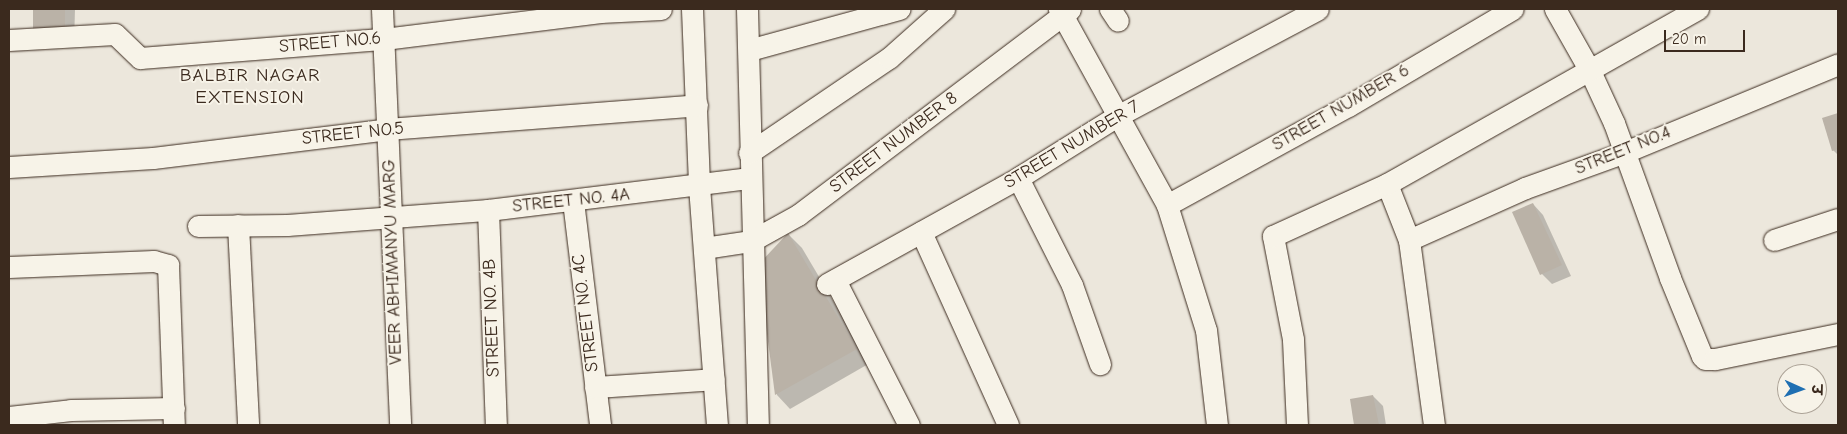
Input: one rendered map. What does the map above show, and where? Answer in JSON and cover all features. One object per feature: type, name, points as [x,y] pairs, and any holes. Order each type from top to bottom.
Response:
[{"type":"street","name":"VEER ABHIMANYU MARG","points":[[382,9],[400,425]]},
{"type":"street","name":"STREET NO.6","points":[[9,40],[115,34],[140,58],[384,39],[600,12],[661,9]]},
{"type":"street","points":[[692,9],[699,186],[717,425]]},
{"type":"street","points":[[746,9],[749,50],[749,153],[758,425]]},
{"type":"street","points":[[749,50],[899,9]]},
{"type":"street","points":[[749,153],[889,58],[944,9]]},
{"type":"street","name":"STREET NUMBER 7","points":[[909,425],[831,282],[1018,178],[1119,115],[1318,9]]},
{"type":"street","name":"STREET NUMBER 6","points":[[1167,205],[1348,106],[1513,9]]},
{"type":"street","points":[[1554,9],[1589,69],[1625,152],[1670,278],[1702,356],[1710,359],[1838,334]]},
{"type":"street","points":[[1297,425],[1293,340],[1272,236],[1387,184],[1698,9]]},
{"type":"street","points":[[1064,11],[1167,205],[1206,330],[1217,425]]},
{"type":"street","name":"STREET NUMBER 8","points":[[704,248],[752,241],[798,215],[1064,11]]},
{"type":"street","name":"STREET NO.4","points":[[1409,240],[1525,188],[1625,152],[1838,64]]},
{"type":"street","name":"STREET NO.5","points":[[9,167],[153,158],[388,129],[697,105]]},
{"type":"street","name":"STREET NO. 4A","points":[[198,226],[392,218],[488,210],[699,186],[750,178]]},
{"type":"street","points":[[1018,178],[1072,285],[1100,364]]},
{"type":"street","points":[[1387,184],[1409,240],[1434,425]]},
{"type":"street","name":"STREET NO. 4C","points":[[574,201],[600,425]]},
{"type":"street","name":"STREET NO. 4B","points":[[488,210],[496,425]]},
{"type":"street","points":[[1774,240],[1838,219]]},
{"type":"street","points":[[238,225],[248,425]]},
{"type":"street","points":[[921,232],[1008,425]]},
{"type":"street","points":[[9,266],[154,261],[168,266],[174,417],[9,417]]},
{"type":"street","points":[[595,387],[714,379]]},
{"type":"building","points":[[33,9],[65,9],[65,35],[33,34]]},
{"type":"building","points":[[1838,113],[1838,149],[1832,151],[1822,118]]},
{"type":"building","points":[[1533,203],[1562,265],[1540,275],[1512,212]]},
{"type":"building","points":[[788,233],[857,349],[775,395],[758,265]]},
{"type":"building","points":[[1373,395],[1379,425],[1354,425],[1350,399]]},
{"type":"district","name":"BALBIR NAGAR EXTENSION","points":[[250,87]]}]
